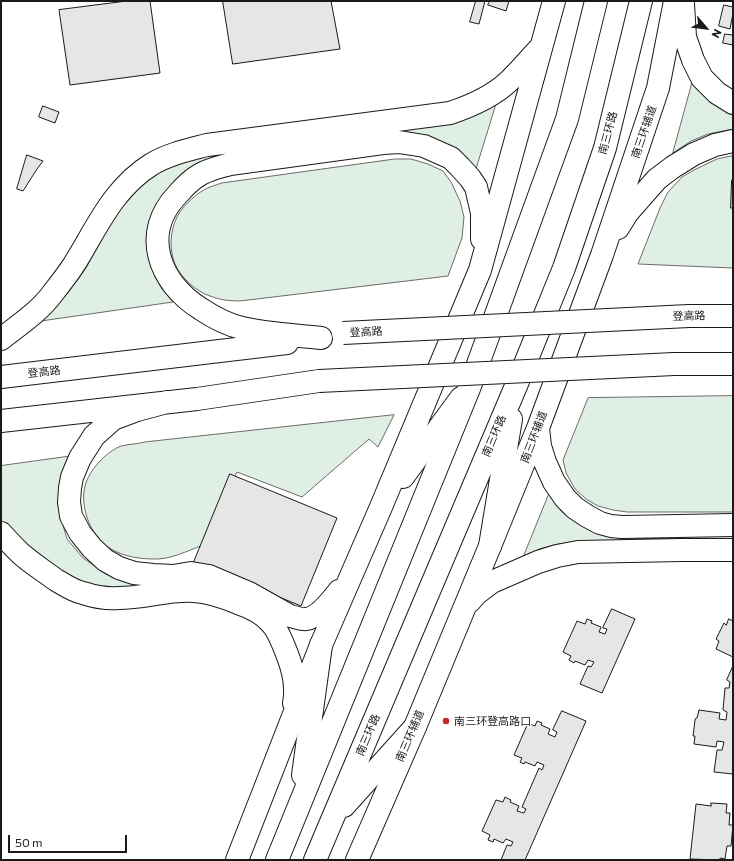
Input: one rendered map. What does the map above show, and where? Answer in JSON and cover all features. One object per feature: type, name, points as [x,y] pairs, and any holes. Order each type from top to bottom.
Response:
[{"type":"main road","points":[[237,860],[321,645],[381,507],[480,270],[554,1]]},
{"type":"main road","points":[[276,860],[470,386],[567,119],[596,1]]},
{"type":"main road","name":"南三环路","points":[[315,860],[516,386],[564,268],[605,148],[641,1]]},
{"type":"main road","name":"南三环辅道","points":[[357,860],[415,727],[538,428],[602,255],[658,88],[675,1]]},
{"type":"main road","points":[[683,1],[685,37],[693,60],[702,78],[717,93],[733,102]]},
{"type":"main road","points":[[1,339],[33,315],[52,295],[73,267],[91,234],[110,205],[129,182],[153,164],[176,153],[207,145],[450,113],[486,98],[508,82],[543,45]]},
{"type":"main road","points":[[602,255],[628,212],[657,179],[694,154],[715,145],[733,140]]},
{"type":"main road","points":[[321,338],[241,328],[220,320],[200,309],[186,299],[176,288],[161,265],[158,251],[158,231],[171,200],[184,187],[200,175],[215,168],[230,164],[383,143],[400,142],[424,146],[451,158],[470,178],[476,187],[482,213],[483,235],[480,270]]},
{"type":"main road","name":"登高路","points":[[1,377],[192,355],[321,338],[343,333],[689,316],[733,316]]},
{"type":"main road","points":[[1,421],[197,399],[319,381],[674,364],[730,365]]},
{"type":"main road","points":[[381,507],[470,386]]},
{"type":"main road","points":[[490,546],[516,386]]},
{"type":"main road","points":[[167,402],[137,410],[113,419],[94,436],[80,458],[72,477],[69,502],[71,516],[80,534],[105,560],[119,568],[134,573],[173,576],[191,573],[209,576],[249,593],[290,616],[306,619],[325,608],[358,561]]},
{"type":"main road","points":[[538,428],[540,446],[554,482],[565,498],[575,508],[587,516],[611,526],[622,527],[733,525]]},
{"type":"main road","points":[[1,533],[19,552],[36,566],[68,587],[82,593],[99,597],[120,598],[176,591],[210,593],[242,604],[264,615],[277,632],[288,655],[295,679],[296,697],[290,724]]},
{"type":"main road","points":[[463,610],[476,594],[492,582],[538,562],[557,556],[578,552],[733,550]]},
{"type":"main road","points":[[299,806],[321,645]]},
{"type":"main road","points":[[332,819],[415,727]]},
{"type":"green space","points":[[693,80],[733,112],[733,129],[708,134],[691,141],[673,153]]},
{"type":"green space","points":[[496,104],[475,172],[443,142],[193,167],[176,180],[162,197],[148,234],[149,258],[155,276],[162,289],[173,302],[41,321],[66,295],[86,268],[118,210],[130,195],[148,178],[167,167],[191,158]]},
{"type":"green space","points":[[733,156],[733,268],[638,264],[660,208],[668,192],[682,177],[694,170],[717,159]]},
{"type":"green space","points":[[395,159],[411,159],[428,164],[443,171],[451,182],[460,201],[464,217],[462,238],[448,276],[236,301],[221,299],[205,294],[190,283],[177,269],[171,246],[175,222],[185,206],[195,196],[204,190],[222,183]]},
{"type":"green space","points":[[733,396],[733,512],[627,512],[613,510],[598,506],[586,499],[575,489],[566,473],[563,460],[588,398]]},
{"type":"green space","points":[[394,415],[378,447],[369,439],[302,497],[237,472],[203,545],[178,555],[153,559],[121,554],[109,548],[99,539],[87,517],[84,493],[87,480],[94,468],[104,457],[121,446],[145,442]]},
{"type":"green space","points":[[73,456],[60,515],[67,539],[83,558],[106,574],[148,588],[103,589],[60,574],[1,523],[1,466]]},
{"type":"green space","points":[[549,494],[562,512],[589,529],[733,535],[733,542],[579,542],[558,544],[539,549],[523,558]]},
{"type":"building","points":[[127,1],[150,1],[160,73],[70,85],[59,10]]},
{"type":"building","points":[[223,1],[331,1],[340,49],[233,64]]},
{"type":"building","points":[[476,1],[485,1],[479,24],[470,22]]},
{"type":"building","points":[[490,1],[509,1],[506,11],[488,5]]},
{"type":"building","points":[[724,5],[733,7],[730,29],[719,26]]},
{"type":"building","points":[[725,34],[733,35],[733,45],[723,43]]},
{"type":"building","points":[[43,106],[59,112],[55,123],[39,117]]},
{"type":"building","points":[[27,155],[43,161],[23,191],[17,189]]},
{"type":"building","points":[[732,180],[733,208],[731,208]]},
{"type":"building","points":[[230,474],[337,518],[301,606],[194,562]]},
{"type":"building","points":[[612,609],[635,619],[602,693],[580,684],[588,666],[591,667],[594,662],[588,660],[585,665],[575,661],[574,663],[569,660],[571,656],[563,652],[577,621],[585,624],[587,619],[592,621],[591,623],[601,627],[599,632],[605,634],[607,629],[603,628]]},
{"type":"building","points":[[729,619],[733,621],[733,657],[716,649],[719,641],[716,639],[724,623],[726,625]]},
{"type":"building","points":[[733,666],[733,774],[714,772],[717,750],[722,750],[724,742],[717,741],[716,747],[694,744],[695,736],[693,736],[695,720],[699,710],[720,713],[719,719],[726,720],[727,712],[723,710],[725,688],[729,688],[730,682],[727,680]]},
{"type":"building","points":[[562,711],[586,721],[525,860],[501,860],[507,845],[511,846],[513,842],[506,839],[503,843],[494,839],[493,842],[488,840],[490,835],[482,831],[496,800],[503,802],[505,797],[511,800],[510,802],[519,806],[517,811],[524,813],[526,809],[522,807],[539,768],[542,770],[544,765],[537,762],[535,766],[525,762],[524,764],[520,762],[522,758],[514,755],[528,723],[535,726],[537,721],[542,723],[541,725],[550,729],[548,734],[555,737],[557,732],[553,730]]},
{"type":"building","points":[[711,803],[727,804],[726,813],[730,813],[729,825],[733,825],[731,846],[727,846],[725,859],[690,859],[696,804],[711,806]]},
{"type":"place","name":"南三环登高路口","points":[[446,721]]}]
